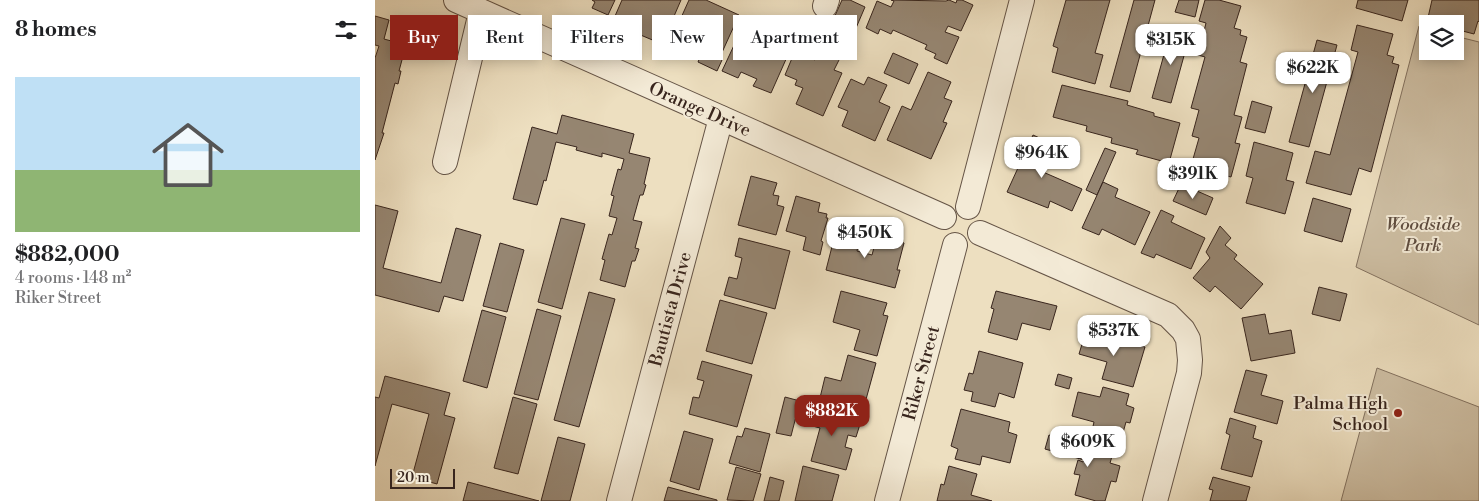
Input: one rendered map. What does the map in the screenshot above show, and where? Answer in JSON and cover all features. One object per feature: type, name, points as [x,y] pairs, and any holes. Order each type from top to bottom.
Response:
[{"type":"street","name":"Orange Drive","points":[[456,0],[944,217]]},
{"type":"street","points":[[968,207],[1022,0]]},
{"type":"street","points":[[445,162],[481,12]]},
{"type":"street","name":"Bautista Drive","points":[[619,501],[721,118]]},
{"type":"street","points":[[957,206],[968,207],[981,220],[980,233],[977,238],[967,245],[955,245],[943,233],[942,222],[951,209],[957,206]]},
{"type":"street","points":[[980,233],[1168,315],[1183,330],[1190,350],[1189,373],[1155,501]]},
{"type":"street","name":"Riker Street","points":[[887,501],[955,245]]},
{"type":"green space","name":"Woodside Park","points":[[1419,26],[1419,60],[1464,60],[1464,38],[1479,42],[1479,325],[1356,267]]},
{"type":"green space","points":[[1377,368],[1479,407],[1479,501],[1341,501]]},
{"type":"building","points":[[592,0],[615,0],[608,15],[592,8],[595,2]]},
{"type":"building","points":[[622,0],[681,0],[675,15],[652,15],[652,40],[642,36],[642,15],[615,15]]},
{"type":"building","points":[[689,0],[706,0],[739,15],[733,15],[733,28],[723,50],[723,15],[682,15]]},
{"type":"building","points":[[842,0],[850,0],[865,7],[857,26],[857,15],[835,15]]},
{"type":"building","points":[[891,0],[949,0],[956,3],[957,0],[962,0],[973,5],[961,31],[948,26],[945,32],[959,37],[947,64],[934,58],[936,54],[925,49],[927,45],[893,30],[891,34],[880,29],[878,34],[866,28],[877,1],[891,7],[894,1]]},
{"type":"building","points":[[1066,0],[1110,0],[1095,53],[1103,55],[1095,84],[1052,72],[1058,48],[1053,46]]},
{"type":"building","points":[[1134,0],[1155,0],[1130,92],[1110,87]]},
{"type":"building","points":[[1179,0],[1199,0],[1195,17],[1175,12]]},
{"type":"building","points":[[1205,0],[1219,0],[1241,6],[1234,28],[1241,30],[1240,35],[1247,37],[1240,62],[1247,64],[1234,115],[1242,117],[1235,143],[1240,144],[1231,177],[1191,166],[1199,138],[1192,136],[1199,110],[1191,108],[1205,57],[1198,55],[1206,23],[1199,21]]},
{"type":"building","points":[[1358,0],[1408,0],[1402,21],[1356,8]]},
{"type":"building","points":[[1432,0],[1479,0],[1479,22],[1474,34],[1464,31],[1464,15],[1429,15]]},
{"type":"building","points":[[375,16],[389,20],[384,39],[390,41],[390,60],[402,60],[398,84],[395,83],[382,133],[384,133],[375,160],[375,58],[379,46],[375,45]]},
{"type":"building","points":[[1357,25],[1393,34],[1387,55],[1394,57],[1392,63],[1399,65],[1371,172],[1359,168],[1351,195],[1306,183],[1315,151],[1330,155],[1358,52],[1351,50]]},
{"type":"building","points":[[1171,29],[1190,34],[1171,103],[1152,98]]},
{"type":"building","points":[[1317,40],[1337,45],[1309,147],[1289,142]]},
{"type":"building","points":[[733,47],[733,60],[786,60],[771,93],[753,86],[757,79],[741,72],[738,78],[722,71]]},
{"type":"building","points":[[893,53],[918,64],[909,84],[884,73]]},
{"type":"building","points":[[699,60],[722,60],[717,71],[698,62]]},
{"type":"building","points":[[791,60],[839,60],[834,70],[842,73],[823,116],[796,104],[803,88],[795,85],[797,80],[785,75]]},
{"type":"building","points":[[928,72],[951,82],[944,98],[952,101],[943,122],[947,123],[931,159],[887,140],[902,106],[911,110]]},
{"type":"building","points":[[868,77],[887,85],[879,102],[890,107],[875,141],[842,126],[848,111],[838,107],[851,79],[864,85]]},
{"type":"building","points":[[1062,85],[1128,101],[1127,105],[1154,113],[1154,116],[1180,123],[1169,163],[1136,154],[1138,150],[1111,143],[1112,138],[1086,131],[1087,126],[1053,117]]},
{"type":"building","points":[[1252,101],[1272,107],[1265,133],[1245,128]]},
{"type":"building","points":[[562,115],[634,134],[629,153],[650,158],[644,184],[646,185],[643,195],[640,195],[633,220],[642,222],[635,248],[639,249],[635,261],[632,261],[625,287],[600,280],[605,260],[602,259],[609,234],[612,235],[617,218],[609,216],[614,196],[611,195],[618,169],[621,170],[624,159],[602,153],[602,157],[576,150],[577,147],[556,142],[546,181],[544,180],[537,205],[513,199],[532,127],[557,134]]},
{"type":"building","points":[[1033,135],[1055,145],[1043,172],[1082,189],[1072,211],[1050,201],[1048,208],[1007,192]]},
{"type":"building","points":[[1254,142],[1293,153],[1286,180],[1294,182],[1285,214],[1246,203],[1253,178],[1246,176]]},
{"type":"building","points":[[1105,148],[1116,152],[1097,195],[1086,190]]},
{"type":"building","points":[[751,176],[777,183],[773,195],[779,196],[777,205],[784,207],[776,235],[738,225]]},
{"type":"building","points":[[1103,182],[1118,189],[1115,197],[1150,212],[1135,245],[1102,229],[1099,235],[1082,228]]},
{"type":"building","points":[[1181,184],[1213,198],[1206,215],[1173,201]]},
{"type":"building","points":[[796,196],[820,203],[818,212],[827,214],[826,218],[828,218],[821,241],[823,242],[820,255],[803,250],[806,237],[786,231]]},
{"type":"building","points":[[1313,198],[1351,209],[1342,242],[1304,231]]},
{"type":"building","points":[[375,205],[398,211],[383,268],[441,283],[456,228],[481,235],[463,301],[444,296],[439,312],[375,295]]},
{"type":"building","points":[[1161,210],[1174,216],[1171,222],[1205,238],[1191,269],[1156,254],[1154,258],[1141,253]]},
{"type":"building","points":[[561,218],[585,224],[562,309],[538,302]]},
{"type":"building","points":[[1220,226],[1231,238],[1225,245],[1237,255],[1234,259],[1263,284],[1241,309],[1215,286],[1210,292],[1193,278],[1210,258],[1206,252]]},
{"type":"building","points":[[837,227],[861,233],[857,251],[872,255],[877,236],[904,243],[897,270],[900,270],[895,288],[826,270]]},
{"type":"building","points":[[739,238],[790,251],[775,309],[724,295],[729,277],[737,279],[742,258],[735,256]]},
{"type":"building","points":[[500,243],[524,250],[507,312],[483,306]]},
{"type":"building","points":[[1319,287],[1347,294],[1340,321],[1312,314]]},
{"type":"building","points":[[841,291],[887,303],[883,315],[888,316],[877,356],[854,350],[860,330],[833,322]]},
{"type":"building","points":[[996,291],[1057,306],[1050,330],[1022,323],[1017,340],[988,332],[994,309],[991,308]]},
{"type":"building","points":[[589,292],[615,299],[579,427],[554,420]]},
{"type":"building","points":[[720,300],[767,313],[752,364],[706,351]]},
{"type":"building","points":[[537,309],[561,316],[538,400],[514,394]]},
{"type":"building","points":[[482,310],[506,317],[487,388],[463,381]]},
{"type":"building","points":[[1265,314],[1269,334],[1291,330],[1295,353],[1251,361],[1242,318]]},
{"type":"building","points":[[1086,331],[1145,347],[1133,387],[1102,379],[1107,362],[1079,354]]},
{"type":"building","points":[[979,351],[1023,363],[1014,398],[999,393],[995,407],[971,401],[973,392],[964,390],[969,373],[973,374]]},
{"type":"building","points":[[848,355],[876,363],[862,414],[819,402],[825,377],[841,381]]},
{"type":"building","points":[[702,361],[752,375],[737,427],[689,414],[693,397],[699,398],[704,381],[697,379]]},
{"type":"building","points":[[1246,370],[1267,375],[1261,395],[1283,401],[1277,424],[1234,412]]},
{"type":"building","points":[[1058,374],[1072,378],[1069,389],[1055,385]]},
{"type":"building","points":[[385,376],[450,393],[444,415],[455,418],[437,484],[412,477],[429,414],[392,404],[375,466],[375,397],[379,398]]},
{"type":"building","points":[[1103,387],[1129,394],[1126,405],[1134,408],[1130,423],[1126,422],[1119,447],[1090,439],[1094,422],[1072,416],[1078,392],[1100,397]]},
{"type":"building","points":[[513,397],[537,404],[518,474],[494,468]]},
{"type":"building","points":[[785,397],[800,401],[791,436],[776,433]]},
{"type":"building","points":[[810,407],[861,421],[856,437],[848,435],[845,447],[852,449],[846,470],[811,461],[820,428],[805,424]]},
{"type":"building","points":[[961,409],[1010,422],[1008,432],[1017,435],[1010,463],[982,456],[980,465],[955,459],[958,449],[951,446]]},
{"type":"building","points":[[1230,418],[1256,426],[1253,438],[1262,441],[1252,477],[1221,469],[1230,435],[1226,433]]},
{"type":"building","points":[[745,428],[770,434],[760,472],[729,463],[737,436],[742,437]]},
{"type":"building","points":[[684,431],[713,439],[699,490],[670,481]]},
{"type":"building","points":[[1049,435],[1113,453],[1110,463],[1120,466],[1116,482],[1111,481],[1105,501],[1096,501],[1075,495],[1080,475],[1074,474],[1078,460],[1083,462],[1084,460],[1045,449]]},
{"type":"building","points":[[558,437],[585,444],[570,501],[541,501]]},
{"type":"building","points":[[803,466],[839,475],[832,501],[795,501]]},
{"type":"building","points":[[949,466],[977,474],[971,495],[992,501],[937,501],[941,484],[944,485]]},
{"type":"building","points":[[736,467],[761,474],[753,501],[727,500]]},
{"type":"building","points":[[770,477],[784,481],[779,501],[764,501]]},
{"type":"building","points":[[1213,477],[1250,487],[1246,501],[1210,501],[1213,490],[1209,489]]},
{"type":"building","points":[[468,482],[539,501],[463,501]]},
{"type":"building","points":[[668,487],[717,500],[717,501],[664,501]]},
{"type":"place","name":"Palma High School","points":[[1398,413]]}]
